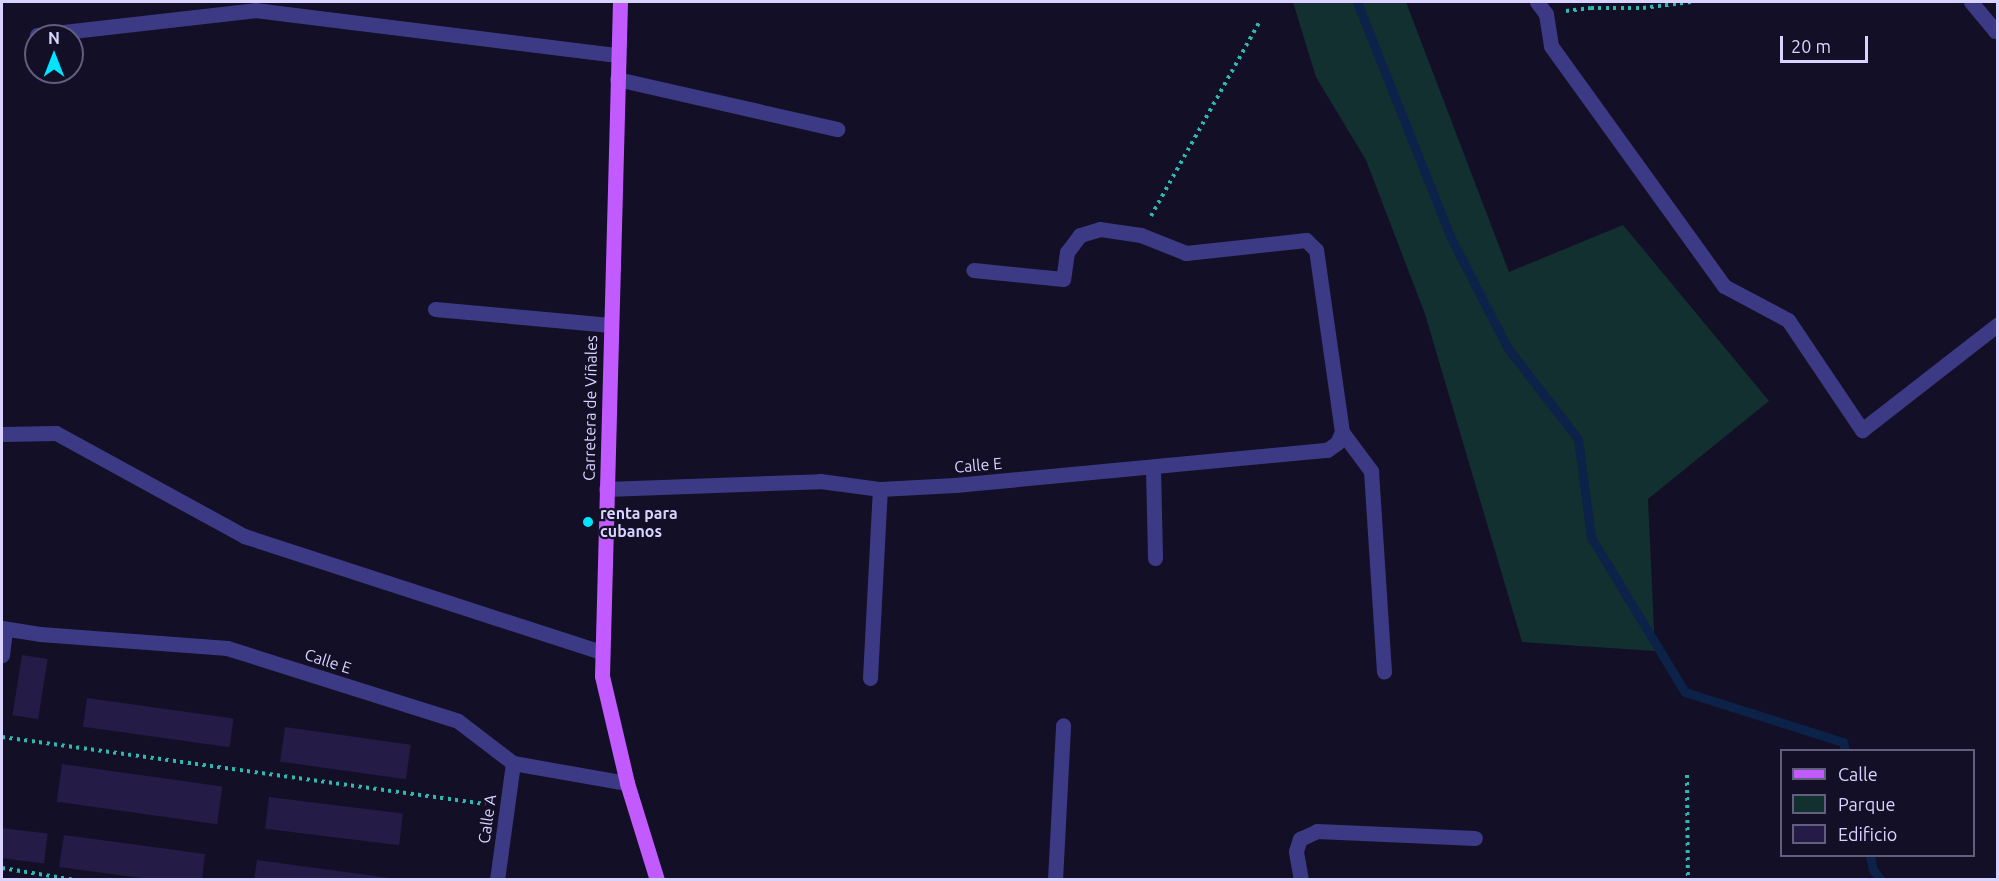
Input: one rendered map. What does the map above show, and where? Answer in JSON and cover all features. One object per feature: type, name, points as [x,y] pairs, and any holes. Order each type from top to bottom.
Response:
[{"type":"main road","name":"Carretera de Viñales","points":[[620,2],[602,676],[627,783],[657,879]]},
{"type":"street","points":[[1971,2],[1995,31],[1998,29]]},
{"type":"street","points":[[1541,8],[1551,46],[1724,286],[1788,320],[1862,430],[1998,324]]},
{"type":"street","points":[[84,30],[255,10],[617,55]]},
{"type":"street","points":[[617,79],[837,129]]},
{"type":"street","points":[[973,270],[1063,279],[1067,252],[1080,235],[1100,229],[1141,235],[1186,253],[1306,240],[1316,250],[1342,432],[1371,471],[1384,672]]},
{"type":"street","points":[[435,309],[610,325]]},
{"type":"street","name":"Calle E","points":[[606,489],[819,481],[880,489],[955,485],[1327,450],[1337,443],[1342,432]]},
{"type":"street","points":[[2,434],[56,433],[244,536],[602,652]]},
{"type":"street","points":[[1153,468],[1155,558]]},
{"type":"street","points":[[870,678],[880,489]]},
{"type":"street","points":[[2,655],[3,629]]},
{"type":"street","name":"Calle E","points":[[3,629],[226,648],[458,721],[513,763],[627,783]]},
{"type":"street","points":[[1055,879],[1063,725]]},
{"type":"street","name":"Calle A","points":[[497,879],[513,763]]},
{"type":"street","points":[[1301,879],[1296,851],[1300,839],[1317,831],[1475,838]]},
{"type":"path","points":[[1541,8],[1643,8],[1691,2]]},
{"type":"path","points":[[1141,235],[1260,21]]},
{"type":"path","points":[[2,737],[507,807]]},
{"type":"path","points":[[1687,775],[1688,879]]},
{"type":"path","points":[[2,868],[75,879]]},
{"type":"green space","points":[[1293,2],[1406,2],[1509,272],[1623,225],[1769,401],[1648,499],[1655,651],[1522,642],[1425,314],[1366,160],[1316,77]]},
{"type":"building","points":[[22,655],[48,659],[38,719],[12,715]]},
{"type":"building","points":[[87,698],[234,719],[230,747],[83,727]]},
{"type":"building","points":[[285,727],[411,745],[406,779],[280,762]]},
{"type":"building","points":[[62,764],[222,787],[217,824],[57,802]]},
{"type":"building","points":[[269,797],[403,813],[399,845],[265,829]]},
{"type":"building","points":[[2,828],[48,834],[44,863],[2,858]]},
{"type":"building","points":[[64,835],[205,854],[202,880],[156,880],[59,867]]},
{"type":"building","points":[[257,860],[390,878],[390,880],[254,880]]},
{"type":"waterway","points":[[1357,2],[1450,236],[1507,347],[1578,439],[1591,537],[1685,692],[1843,742],[1845,749]]},
{"type":"waterway","points":[[1870,857],[1873,870],[1881,880]]},
{"type":"place","name":"renta para cubanos","points":[[588,522]]}]
